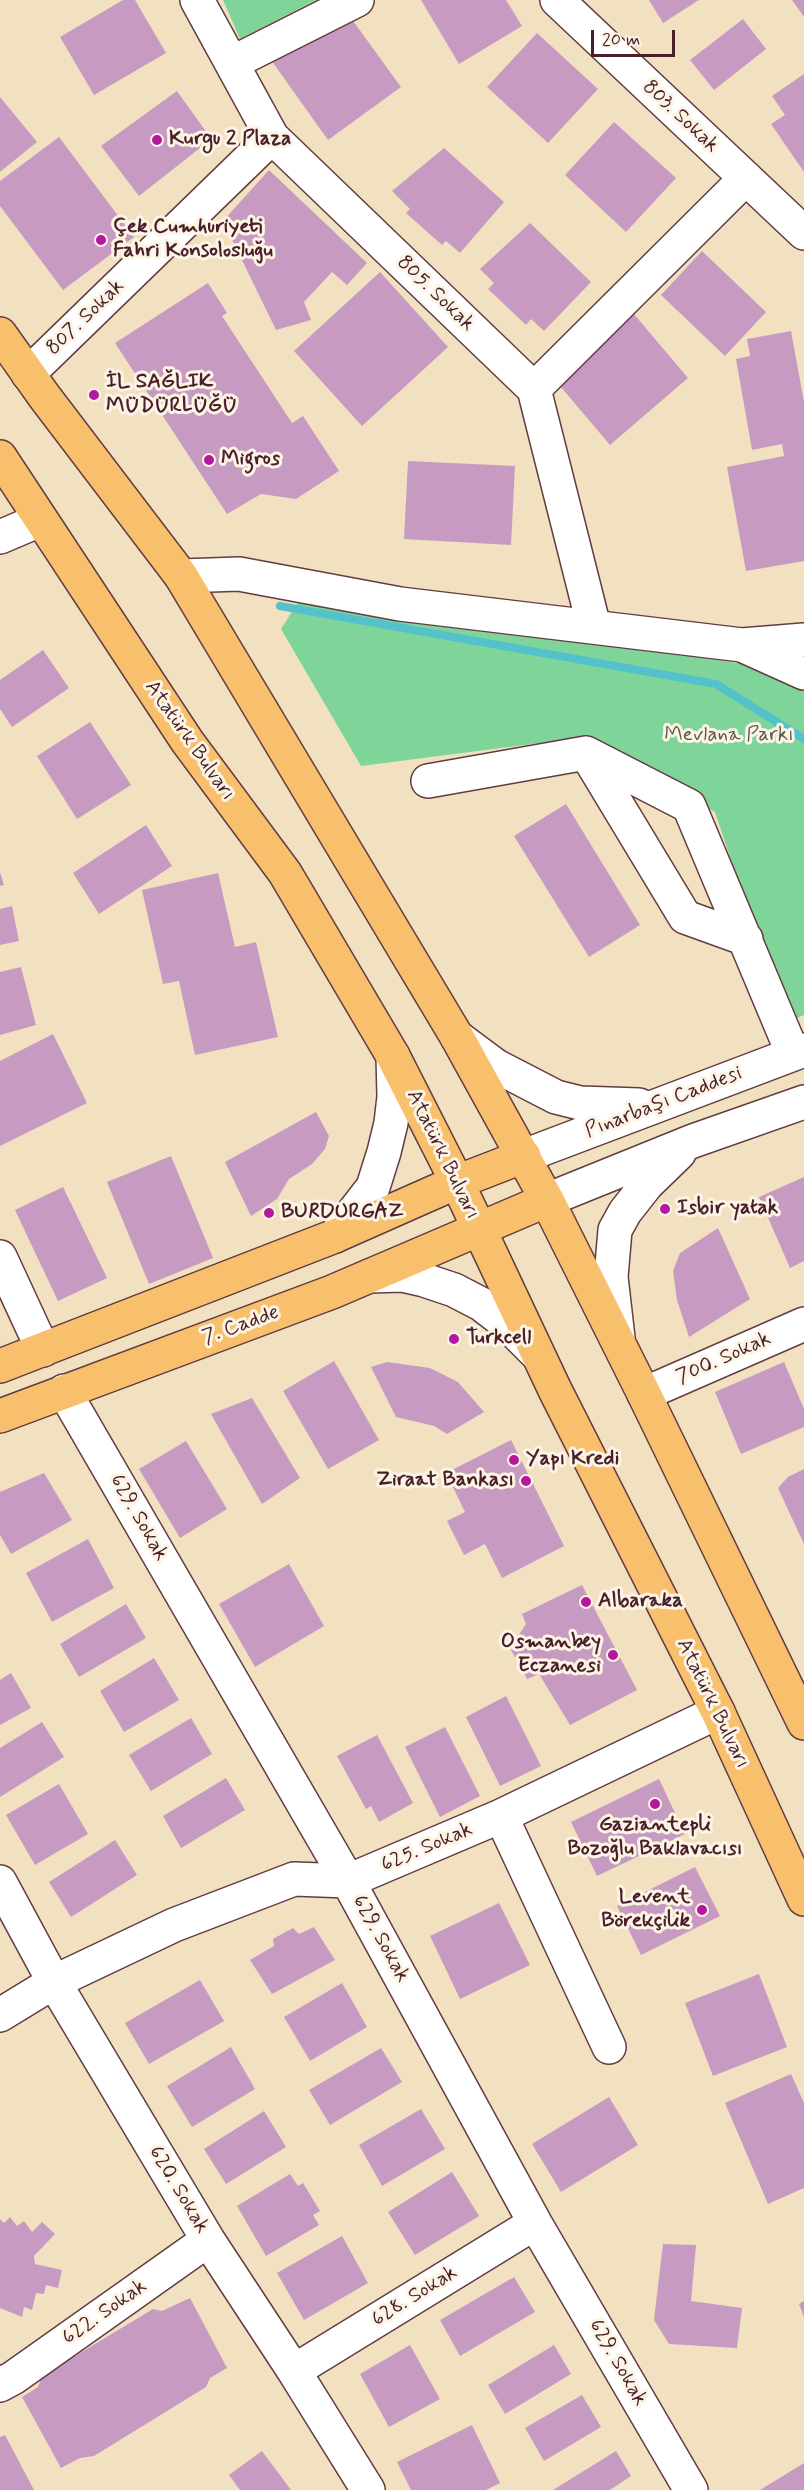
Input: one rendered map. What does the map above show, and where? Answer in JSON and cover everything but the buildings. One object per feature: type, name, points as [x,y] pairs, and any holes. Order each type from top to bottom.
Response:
[{"type":"main road","points":[[0,334],[181,576],[457,1037],[547,1200],[644,1394],[797,1688],[804,1723]]},
{"type":"main road","name":"Atatürk Bulvarı","points":[[0,457],[187,741],[285,873],[393,1056],[458,1182],[539,1357],[718,1712],[804,1899]]},
{"type":"main road","points":[[0,1366],[335,1236],[524,1156]]},
{"type":"main road","name":"7. Cadde","points":[[0,1416],[370,1276],[547,1200]]},
{"type":"street","name":"805. Sokak","points":[[197,0],[272,136],[534,389]]},
{"type":"street","points":[[232,63],[357,0]]},
{"type":"street","name":"803. Sokak","points":[[557,0],[804,233]]},
{"type":"street","name":"807. Sokak","points":[[28,374],[272,136]]},
{"type":"street","points":[[594,627],[534,389],[746,178]]},
{"type":"street","points":[[0,537],[40,520]]},
{"type":"street","points":[[181,576],[239,574],[400,604],[742,645],[804,640]]},
{"type":"street","points":[[742,645],[804,673]]},
{"type":"street","points":[[585,753],[685,917],[746,939]]},
{"type":"street","points":[[428,781],[585,753],[689,806],[746,939],[799,1052]]},
{"type":"street","points":[[457,1037],[496,1066],[556,1097],[580,1103],[656,1105]]},
{"type":"street","name":"Pınarbaşı Caddesi","points":[[524,1156],[799,1052]]},
{"type":"street","points":[[335,1236],[373,1186],[384,1152],[393,1106],[393,1056]]},
{"type":"street","points":[[547,1200],[693,1141],[804,1102]]},
{"type":"street","points":[[619,1343],[611,1277],[615,1230],[625,1212],[647,1184],[693,1141]]},
{"type":"street","points":[[0,1257],[43,1350]]},
{"type":"street","points":[[370,1276],[402,1275],[454,1290],[490,1310],[539,1357]]},
{"type":"street","name":"700. Sokak","points":[[644,1394],[804,1324]]},
{"type":"street","name":"629. Sokak","points":[[64,1391],[348,1881],[536,2223],[691,2490]]},
{"type":"street","name":"625. Sokak","points":[[0,2015],[54,1982],[174,1926],[294,1879],[348,1881],[501,1816],[718,1712]]},
{"type":"street","points":[[501,1816],[609,2047]]},
{"type":"street","name":"620. Sokak","points":[[0,1882],[54,1982],[208,2240],[294,2371],[368,2490]]},
{"type":"street","name":"628. Sokak","points":[[294,2371],[536,2223]]},
{"type":"street","name":"622. Sokak","points":[[0,2385],[208,2240]]},
{"type":"green space","points":[[223,0],[316,0],[240,39]]},
{"type":"green space","name":"Mevlana Parkı","points":[[300,599],[737,663],[804,660],[804,1015],[785,1023],[715,812],[579,738],[361,766],[281,629]]},
{"type":"waterway","points":[[280,606],[716,684],[804,739]]},
{"type":"place","name":"Kurgu 2 Plaza","points":[[157,140]]},
{"type":"place","name":"Çek Cumhuriyeti Fahri Konsolosluğu","points":[[101,240]]},
{"type":"place","name":"İL SAĞLIK MÜDÜRLÜĞÜ","points":[[94,395]]},
{"type":"place","name":"Migros","points":[[209,460]]},
{"type":"place","name":"Isbir yatak","points":[[665,1209]]},
{"type":"place","name":"BURDURGAZ","points":[[269,1213]]},
{"type":"place","name":"Turkcell","points":[[454,1339]]},
{"type":"place","name":"Yapı Kredi","points":[[514,1460]]},
{"type":"place","name":"Ziraat Bankası","points":[[526,1481]]},
{"type":"place","name":"Albaraka","points":[[586,1602]]},
{"type":"place","name":"Osmanbey Eczanesi","points":[[613,1655]]},
{"type":"place","name":"Gaziantepli Bozoğlu Baklavacısı","points":[[655,1804]]},
{"type":"place","name":"Levent Börekçilik","points":[[702,1910]]}]
